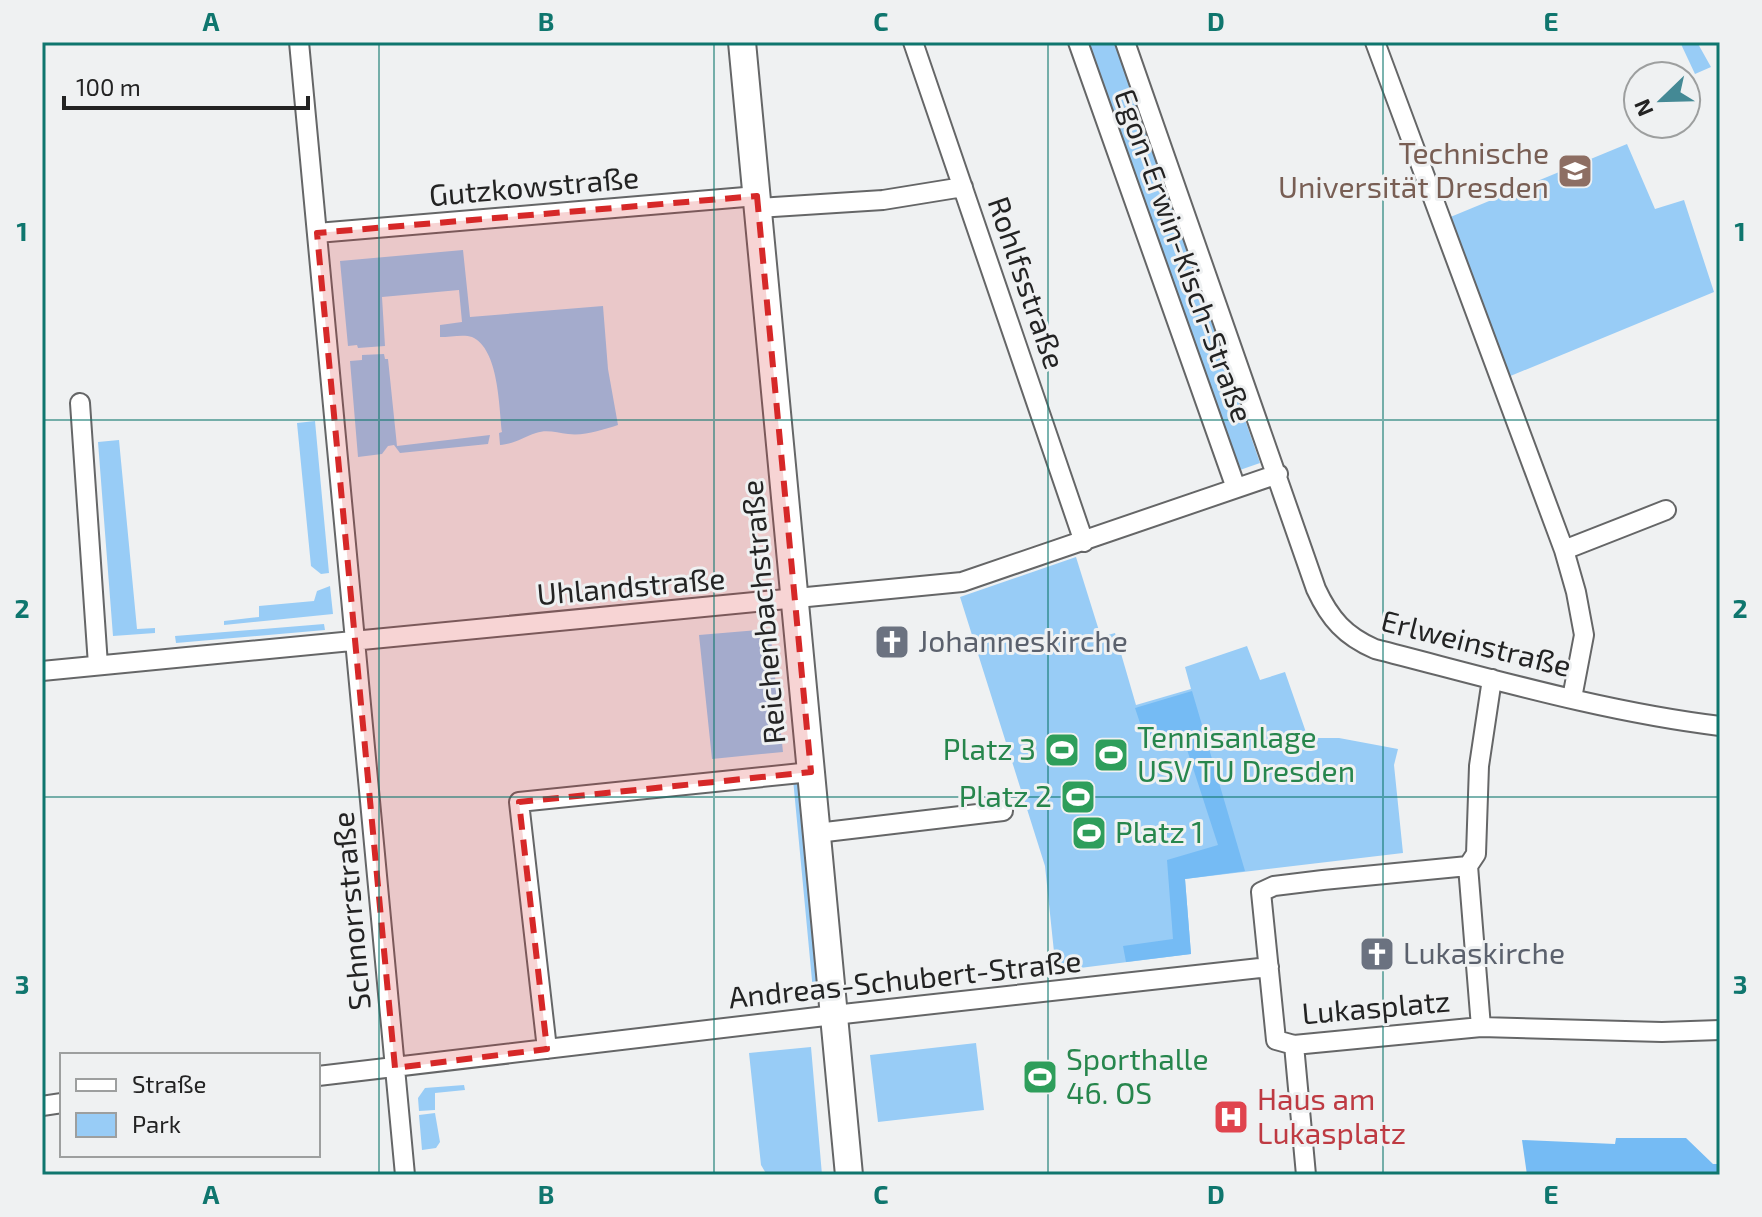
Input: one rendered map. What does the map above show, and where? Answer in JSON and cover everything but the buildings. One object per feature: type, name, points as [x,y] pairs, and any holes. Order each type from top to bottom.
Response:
[{"type":"street","name":"Schnorrstraße","points":[[299,42],[405,1175]]},
{"type":"street","name":"Reichenbachstraße","points":[[742,42],[849,1175]]},
{"type":"street","name":"Rohlfsstraße","points":[[913,42],[1084,542]]},
{"type":"street","name":"Egon-Erwin-Kisch-Straße","points":[[1078,42],[1236,488]]},
{"type":"street","name":"Egon-Erwin-Kisch-Straße","points":[[1125,42],[1278,474]]},
{"type":"street","points":[[1375,42],[1564,550],[1584,635],[1572,698]]},
{"type":"street","name":"Gutzkowstraße","points":[[317,233],[757,202],[883,200],[963,187]]},
{"type":"street","points":[[80,403],[98,665]]},
{"type":"street","name":"Uhlandstraße","points":[[42,671],[962,582],[1278,474]]},
{"type":"street","name":"Erlweinstraße","points":[[1278,474],[1316,589],[1337,626],[1355,640],[1375,649],[1572,698],[1658,717],[1720,726]]},
{"type":"street","points":[[1564,550],[1666,510]]},
{"type":"street","points":[[1468,866],[1476,854],[1479,766],[1492,679]]},
{"type":"street","points":[[547,1049],[519,802],[811,772]]},
{"type":"street","points":[[817,833],[1003,811]]},
{"type":"street","name":"Lukasplatz","points":[[1468,866],[1481,1027],[1294,1045],[1276,1040],[1269,967],[1261,892],[1274,886],[1468,866]]},
{"type":"street","name":"Andreas-Schubert-Straße","points":[[320,1076],[1269,967]]},
{"type":"street","points":[[1481,1027],[1662,1032],[1720,1030]]},
{"type":"street","points":[[1294,1045],[1306,1175]]},
{"type":"highlighted area","points":[[757,196],[811,772],[519,802],[547,1049],[395,1068],[317,233]]},
{"type":"green space","points":[[1085,42],[1115,42],[1260,463],[1237,471]]},
{"type":"green space","points":[[1680,42],[1697,42],[1711,67],[1702,71],[1702,60],[1688,60]]},
{"type":"green space","points":[[1627,144],[1655,209],[1684,200],[1714,292],[1508,377],[1448,218]]},
{"type":"green space","points":[[463,250],[470,317],[603,306],[608,369],[618,425],[581,434],[540,432],[500,445],[499,433],[502,432],[498,394],[488,353],[472,337],[440,337],[440,325],[462,322],[459,290],[382,297],[385,346],[348,346],[340,261]]},
{"type":"green space","points":[[384,354],[388,359],[397,446],[490,435],[488,444],[400,453],[394,445],[388,446],[382,454],[358,457],[350,361],[362,360],[362,355]]},
{"type":"green space","points":[[315,421],[329,573],[321,574],[311,566],[297,423]]},
{"type":"green space","points":[[119,440],[137,629],[155,628],[155,633],[113,636],[98,442]]},
{"type":"green space","name":"Tennisanlage USV TU Dresden","points":[[1076,557],[1101,637],[1115,633],[1136,705],[1191,689],[1185,667],[1247,646],[1260,680],[1285,672],[1308,738],[1339,738],[1398,749],[1394,765],[1403,853],[1185,879],[1191,954],[1056,971],[1045,866],[960,597]]},
{"type":"green space","points":[[330,586],[333,614],[224,625],[224,621],[259,617],[259,606],[314,601],[317,591]]},
{"type":"green space","points":[[324,624],[325,630],[176,643],[175,636]]},
{"type":"green space","points":[[770,629],[783,752],[712,759],[699,635]]},
{"type":"green space","points":[[793,779],[800,779],[820,991],[813,991]]},
{"type":"green space","points":[[976,1043],[984,1110],[878,1122],[870,1055]]},
{"type":"green space","points":[[811,1047],[822,1175],[767,1175],[761,1165],[749,1053]]},
{"type":"green space","points":[[464,1085],[465,1090],[435,1093],[435,1110],[419,1111],[418,1098],[425,1088]]},
{"type":"green space","points":[[435,1113],[440,1142],[436,1148],[422,1150],[419,1115]]},
{"type":"shaded area","points":[[1192,691],[1245,871],[1185,879],[1191,954],[1126,962],[1123,946],[1173,939],[1167,860],[1218,845],[1181,731],[1146,741],[1135,708]]},
{"type":"shaded area","points":[[1616,1138],[1686,1138],[1713,1164],[1720,1164],[1720,1175],[1527,1175],[1522,1140],[1615,1144]]},
{"type":"place","name":"Technische Universität Dresden","points":[[1575,171]]},
{"type":"place","name":"Johanneskirche","points":[[892,642]]},
{"type":"place","name":"Platz 3","points":[[1062,750]]},
{"type":"place","name":"Tennisanlage USV TU Dresden","points":[[1111,755]]},
{"type":"place","name":"Platz 2","points":[[1078,797]]},
{"type":"place","name":"Platz 1","points":[[1089,833]]},
{"type":"place","name":"Lukaskirche","points":[[1377,954]]},
{"type":"place","name":"Sporthalle 46. OS","points":[[1040,1077]]},
{"type":"place","name":"Haus am Lukasplatz","points":[[1231,1117]]}]
